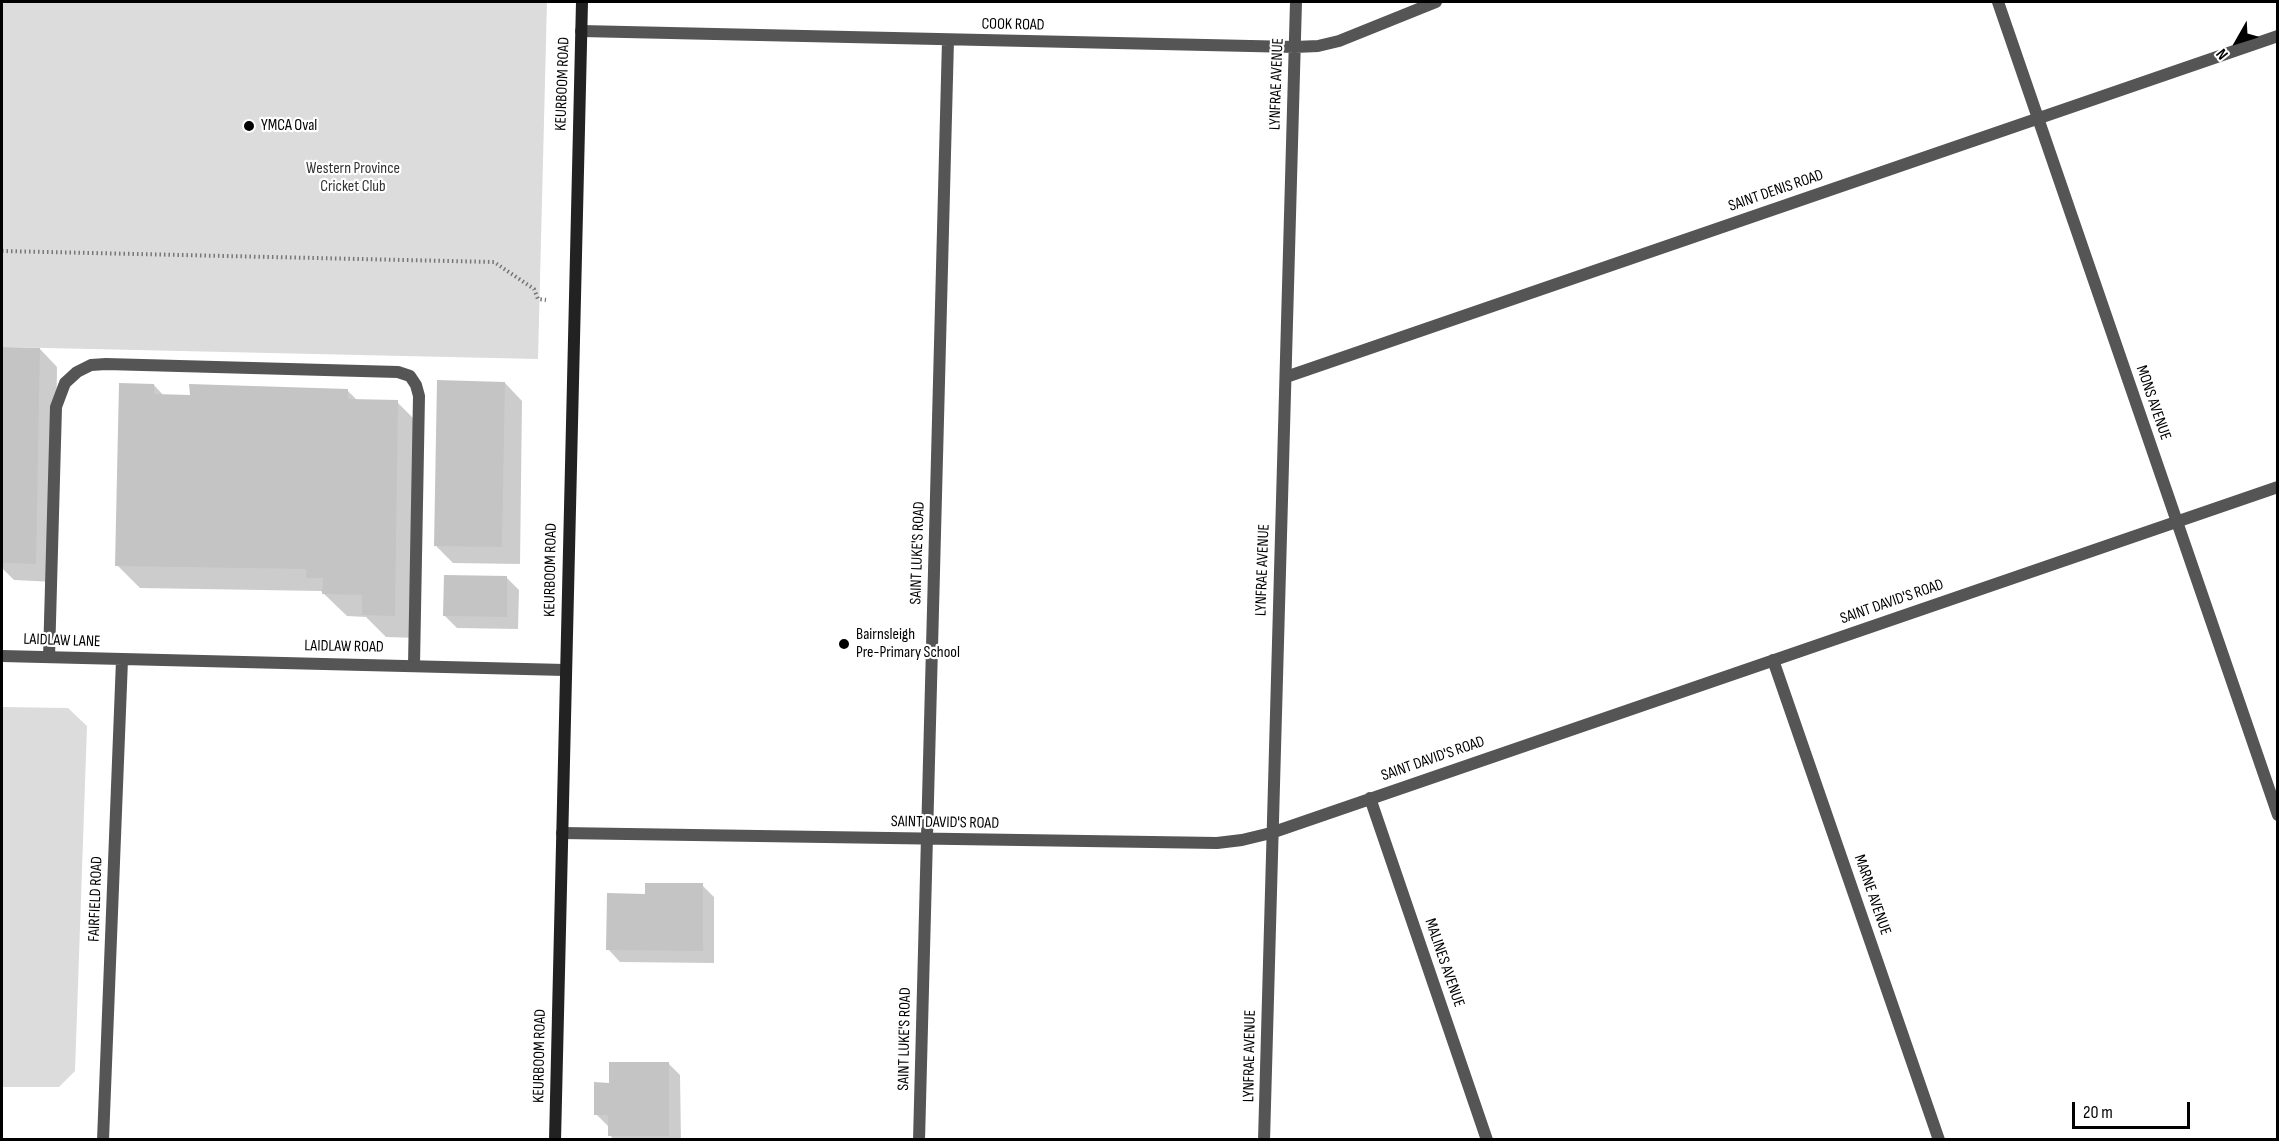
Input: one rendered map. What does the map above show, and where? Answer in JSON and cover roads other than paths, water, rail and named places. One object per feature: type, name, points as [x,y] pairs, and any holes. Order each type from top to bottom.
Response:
[{"type":"main road","name":"KEURBOOM ROAD","points":[[555,1140],[582,2]]},
{"type":"street","name":"LYNFRAE AVENUE","points":[[1264,1140],[1296,2]]},
{"type":"street","name":"COOK ROAD","points":[[581,31],[1295,47],[1318,46],[1339,41],[1436,2]]},
{"type":"street","name":"MONS AVENUE","points":[[1998,2],[2277,815]]},
{"type":"street","name":"SAINT DENIS ROAD","points":[[1286,377],[2277,36]]},
{"type":"street","name":"SAINT LUKE'S ROAD","points":[[919,1140],[948,40]]},
{"type":"street","points":[[49,657],[56,407],[65,383],[83,367],[106,364],[398,372],[413,381],[419,402],[414,665]]},
{"type":"street","name":"SAINT DAVID'S ROAD","points":[[561,833],[1217,843],[1271,833],[2277,487]]},
{"type":"street","name":"LAIDLAW LANE","points":[[2,656],[122,660]]},
{"type":"street","name":"LAIDLAW ROAD","points":[[122,660],[565,670]]},
{"type":"street","name":"FAIRFIELD ROAD","points":[[103,1140],[122,660]]},
{"type":"street","name":"MARNE AVENUE","points":[[1773,660],[1939,1140]]},
{"type":"street","name":"MALINES AVENUE","points":[[1370,798],[1487,1140]]},
{"type":"place","name":"YMCA Oval","points":[[249,126]]},
{"type":"place","name":"Bairnsleigh Pre-Primary School","points":[[844,644]]},
{"type":"park label","name":"Western Province Cricket Club","points":[[353,178]]}]
